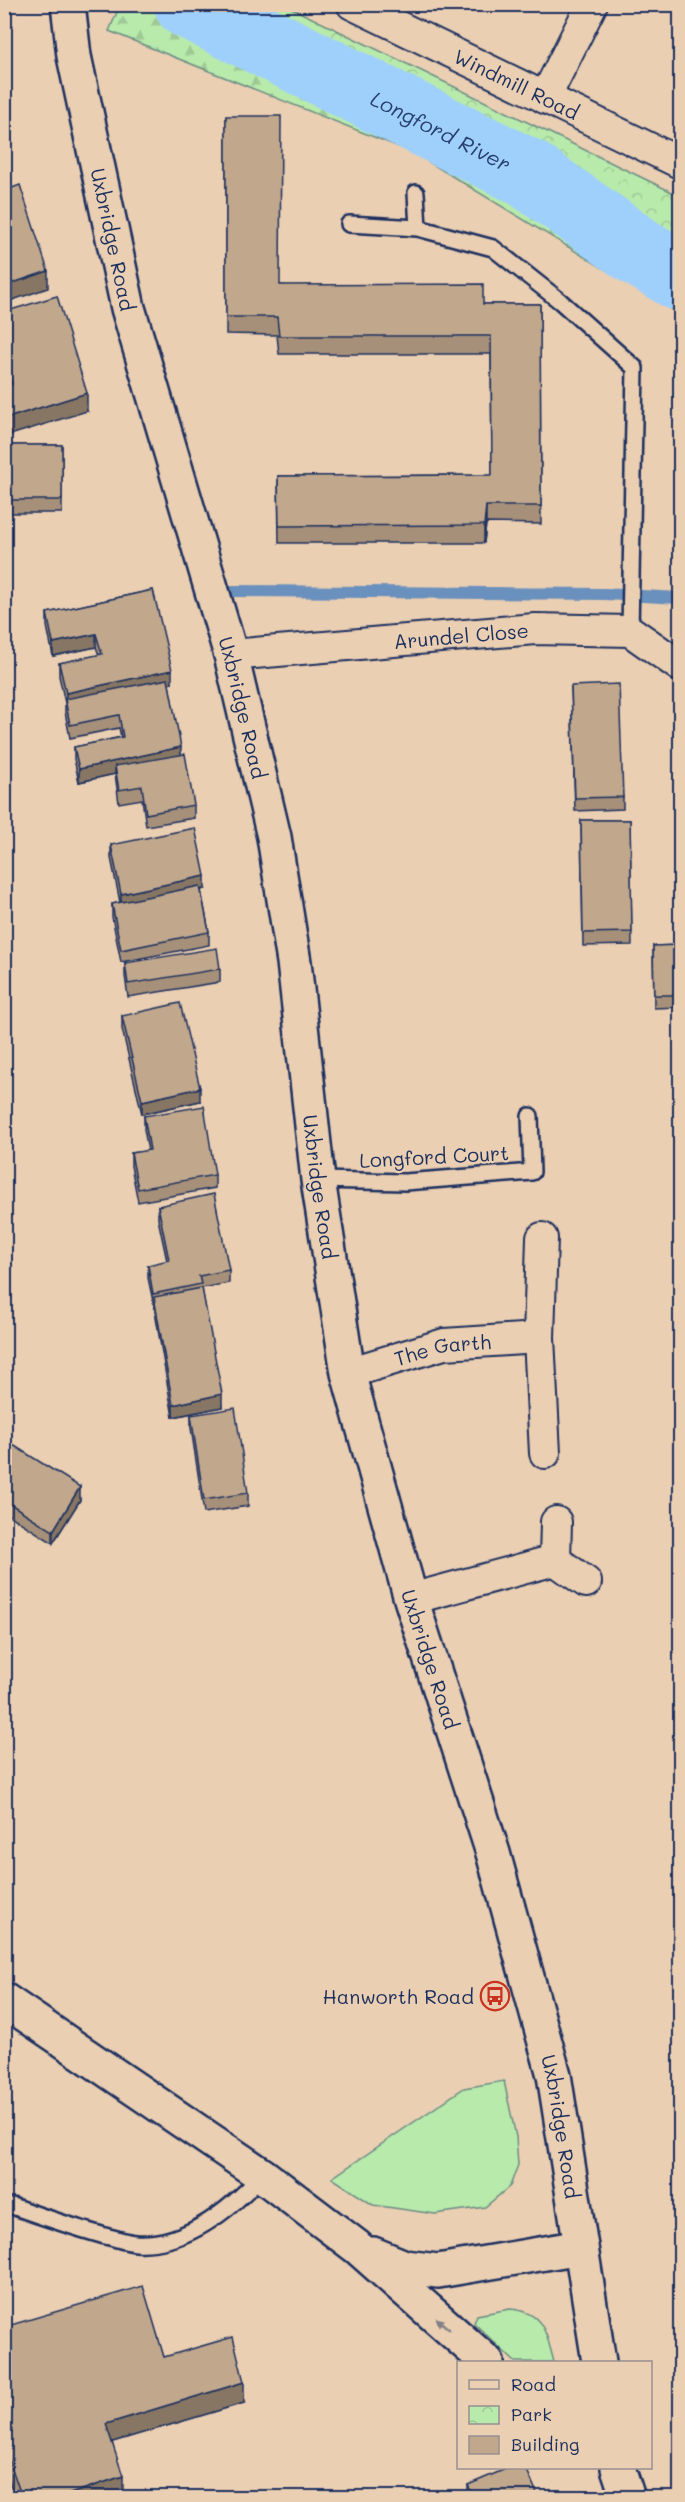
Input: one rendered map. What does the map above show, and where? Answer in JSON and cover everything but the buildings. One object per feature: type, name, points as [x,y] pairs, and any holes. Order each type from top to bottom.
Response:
[{"type":"main road","name":"Uxbridge Road","points":[[68,6],[74,56],[128,308],[231,655],[274,837],[294,962],[318,1180],[348,1373],[411,1599],[492,1853],[554,2075],[599,2361]]},
{"type":"main road","points":[[4,2000],[262,2175],[357,2247],[486,2361]]},
{"type":"main road","points":[[357,2247],[405,2267],[438,2271],[581,2247]]},
{"type":"main road","points":[[618,2469],[628,2498]]},
{"type":"street","name":"Windmill Road","points":[[352,4],[681,163]]},
{"type":"street","points":[[545,98],[592,4]]},
{"type":"street","points":[[630,621],[681,666]]},
{"type":"street","name":"Arundel Close","points":[[231,655],[630,621]]},
{"type":"street","points":[[542,1238],[539,1338],[545,1453]]},
{"type":"street","name":"The Garth","points":[[348,1373],[444,1344],[539,1338]]},
{"type":"street","points":[[555,1560],[556,1522]]},
{"type":"street","points":[[411,1599],[555,1560]]},
{"type":"street","points":[[555,1560],[586,1582]]},
{"type":"lane","points":[[416,193],[418,228]]},
{"type":"lane","points":[[349,224],[418,228],[493,248],[560,301],[635,368],[630,621]]},
{"type":"lane","name":"Longford Court","points":[[318,1180],[405,1182],[532,1172],[530,1116]]},
{"type":"lane","points":[[12,2206],[81,2230],[126,2241],[159,2241],[192,2231],[241,2197],[262,2175]]},
{"type":"green space","points":[[120,5],[162,5],[394,114],[521,183],[680,282],[680,315],[414,153],[109,31]]},
{"type":"green space","points":[[221,5],[285,5],[680,196],[680,246],[529,157]]},
{"type":"green space","points":[[504,2081],[516,2137],[518,2165],[510,2186],[485,2207],[435,2214],[373,2205],[332,2178],[464,2088]]},
{"type":"green space","points":[[510,2309],[531,2315],[542,2326],[546,2334],[554,2361],[514,2361],[474,2323],[477,2315]]},
{"type":"waterway","name":"Longford River","points":[[189,4],[527,173],[641,253],[680,276]]},
{"type":"waterway","points":[[233,591],[605,594],[680,598]]},
{"type":"place","name":"Hanworth Road","points":[[495,1996]]}]
